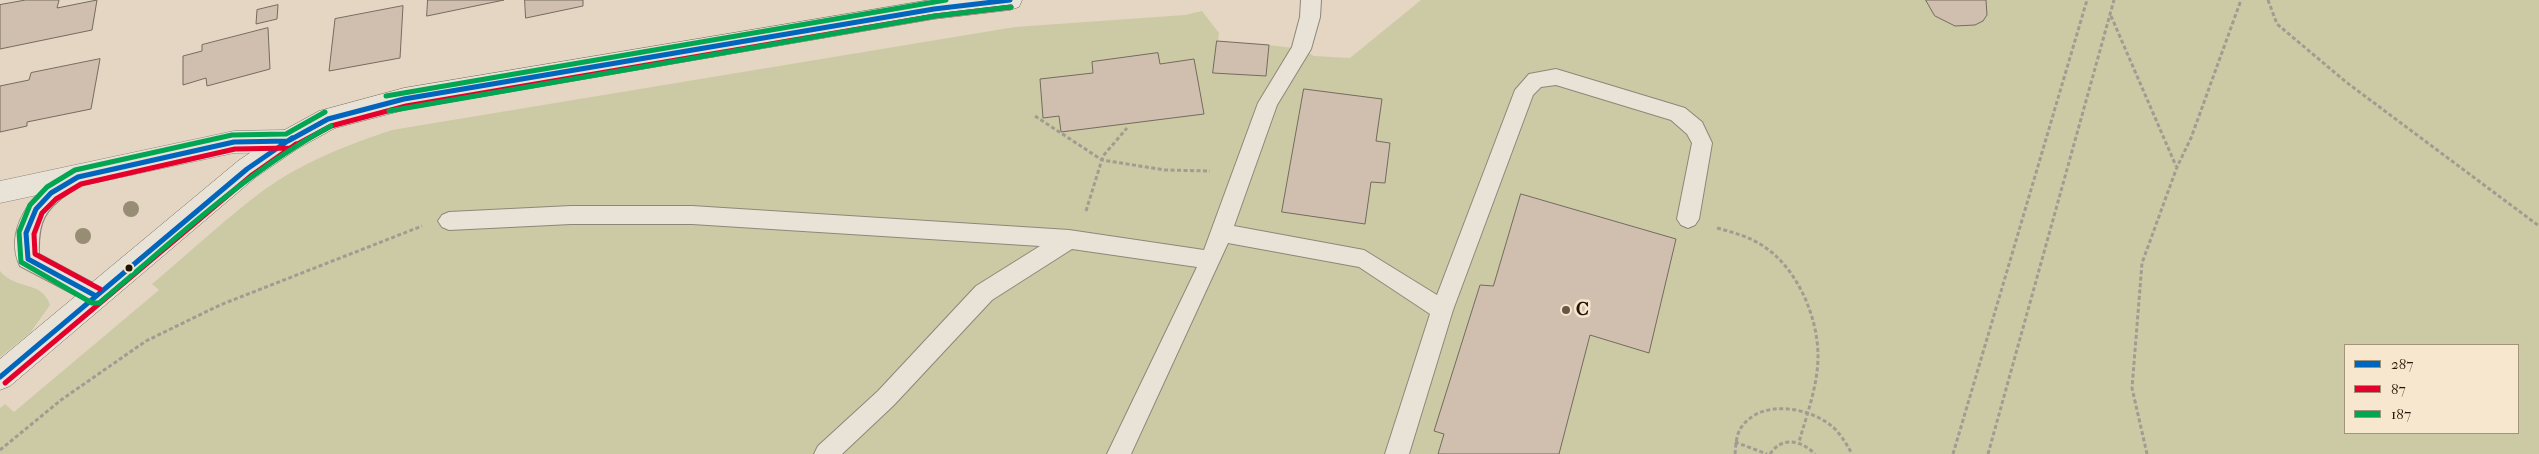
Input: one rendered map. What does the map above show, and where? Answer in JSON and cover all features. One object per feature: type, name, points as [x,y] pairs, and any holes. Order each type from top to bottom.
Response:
[{"type":"street","points":[[0,376],[247,169],[288,141],[328,119],[404,99],[934,5],[1010,0]]},
{"type":"street","points":[[0,192],[78,177],[234,142],[288,141]]},
{"type":"lane","points":[[1119,454],[1211,260],[1268,103],[1301,49],[1310,17],[1311,0]]},
{"type":"lane","points":[[1397,454],[1442,310],[1525,90],[1536,80],[1556,78],[1678,114],[1695,128],[1702,143],[1688,219]]},
{"type":"lane","points":[[78,177],[51,193],[36,209],[26,233],[28,259],[96,296]]},
{"type":"lane","points":[[449,221],[571,215],[692,215],[1073,240],[1211,260]]},
{"type":"lane","points":[[1221,233],[1364,260],[1442,310]]},
{"type":"lane","points":[[826,454],[886,398],[984,293],[1073,240]]},
{"type":"path","points":[[1953,454],[2087,0]]},
{"type":"path","points":[[1988,454],[2114,0]]},
{"type":"path","points":[[2147,454],[2132,388],[2142,263],[2177,167],[2192,138],[2241,0]]},
{"type":"path","points":[[2268,0],[2277,24],[2346,82],[2539,226]]},
{"type":"path","points":[[2110,15],[2177,167]]},
{"type":"path","points":[[1035,116],[1102,160],[1165,170],[1243,172]]},
{"type":"path","points":[[1073,240],[1102,160],[1114,141],[1127,128]]},
{"type":"path","points":[[1688,219],[1747,237],[1772,252],[1789,273],[1804,298],[1814,327],[1818,356],[1799,442]]},
{"type":"path","points":[[0,450],[61,400],[129,351],[155,336],[220,305],[372,245],[432,223],[449,221]]},
{"type":"path","points":[[1735,454],[1735,442],[1739,430],[1749,419],[1775,408],[1807,412],[1823,420],[1836,429],[1852,454]]},
{"type":"path","points":[[1735,442],[1769,454],[1779,443],[1799,442],[1815,454]]},
{"type":"shaded area","points":[[1421,0],[2539,0],[2539,454],[0,454],[0,408],[5,404],[14,412],[159,290],[152,284],[235,213],[264,190],[294,171],[342,148],[392,130],[1015,27],[1185,15],[1202,11],[1219,33],[1218,41],[1301,49],[1314,56],[1350,58]]},
{"type":"shaded area","points":[[0,271],[14,281],[41,292],[50,305],[30,333],[0,357]]},
{"type":"building","points":[[26,0],[59,0],[57,8],[97,0],[92,30],[0,49],[0,5]]},
{"type":"building","points":[[428,0],[504,0],[427,16]]},
{"type":"building","points":[[525,0],[583,0],[583,6],[526,18]]},
{"type":"building","points":[[1926,0],[1986,0],[1987,15],[1983,21],[1975,25],[1955,26],[1935,16]]},
{"type":"building","points":[[278,5],[277,19],[256,24],[257,10]]},
{"type":"building","points":[[403,6],[400,58],[329,71],[335,19]]},
{"type":"building","points":[[268,28],[270,69],[207,86],[206,78],[183,85],[183,56],[202,51],[202,45]]},
{"type":"building","points":[[1217,41],[1269,45],[1266,76],[1213,73]]},
{"type":"building","points":[[1158,53],[1160,64],[1194,59],[1204,114],[1061,132],[1059,116],[1043,118],[1040,79],[1093,73],[1092,62]]},
{"type":"building","points":[[100,59],[91,109],[27,122],[27,126],[0,132],[0,86],[29,80],[31,73]]},
{"type":"building","points":[[1304,89],[1382,99],[1376,141],[1390,143],[1385,183],[1371,182],[1365,224],[1282,212]]},
{"type":"building","name":"C","points":[[1521,194],[1676,239],[1649,353],[1590,335],[1559,454],[1438,454],[1444,434],[1434,431],[1480,285],[1493,286]]},
{"type":"transit line","name":"187","points":[[386,96],[946,0]]},
{"type":"transit line","name":"287","points":[[96,296],[28,259],[26,233],[36,209],[51,193],[78,177],[234,142],[288,141],[328,119],[404,99],[934,9],[1010,0]]},
{"type":"transit line","name":"87","points":[[100,289],[35,254],[34,234],[42,213],[56,199],[81,184],[235,149],[290,148],[331,126],[406,106],[935,16],[1011,7]]},
{"type":"transit line","name":"187","points":[[389,111],[935,16],[1011,7]]},
{"type":"transit line","name":"187","points":[[325,112],[286,134],[232,135],[75,170],[47,187],[30,205],[19,232],[21,262],[92,303],[99,303],[252,175],[292,147],[331,126]]},
{"type":"transit line","name":"287","points":[[0,377],[247,169],[292,138]]},
{"type":"transit line","name":"87","points":[[5,383],[252,175],[296,144]]},
{"type":"place","name":"C","points":[[1566,310]]}]
